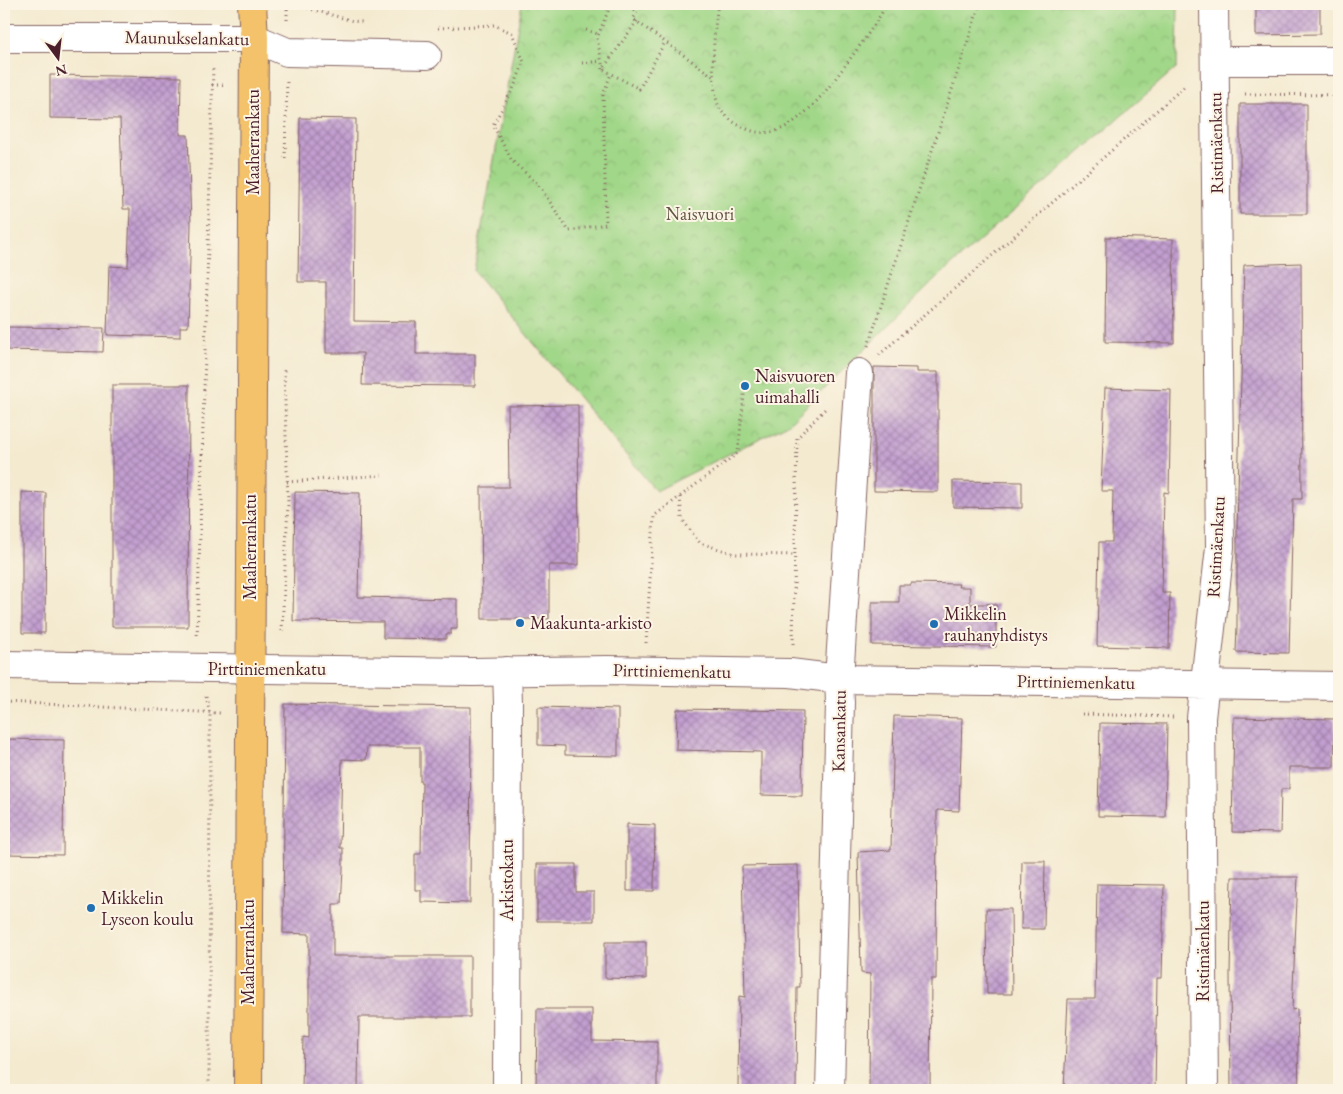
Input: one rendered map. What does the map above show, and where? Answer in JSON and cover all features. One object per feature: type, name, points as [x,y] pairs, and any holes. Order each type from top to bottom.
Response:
[{"type":"main road","name":"Maaherrankatu","points":[[248,1090],[254,38],[252,4]]},
{"type":"street","name":"Ristimäenkatu","points":[[1204,1090],[1201,718],[1220,547],[1214,4]]},
{"type":"street","name":"Maunukselankatu","points":[[4,38],[254,38],[287,52],[427,55]]},
{"type":"street","points":[[1215,61],[1339,60]]},
{"type":"street","name":"Kansankatu","points":[[830,1090],[840,703],[839,679],[859,373]]},
{"type":"street","name":"Pirttiniemenkatu","points":[[4,666],[200,669],[285,668],[473,672],[607,670],[790,673],[839,679],[1339,686]]},
{"type":"street","name":"Arkistokatu","points":[[507,671],[507,1090]]},
{"type":"path","points":[[293,4],[353,21]]},
{"type":"path","points":[[610,4],[597,38],[603,69],[639,89],[665,42]]},
{"type":"path","points":[[626,4],[637,12]]},
{"type":"path","points":[[643,4],[632,19],[714,78]]},
{"type":"path","points":[[718,4],[714,78],[719,107],[724,114],[740,126],[762,133],[773,132],[786,127],[799,118],[824,94],[874,27],[887,4]]},
{"type":"path","points":[[859,373],[980,4]]},
{"type":"path","points":[[603,69],[637,21]]},
{"type":"path","points":[[429,28],[494,25],[512,33],[524,62],[513,89],[493,125],[512,161],[538,184],[570,231],[606,224],[604,94],[611,74]]},
{"type":"path","points":[[586,30],[598,34]]},
{"type":"path","points":[[209,1090],[210,713],[200,669],[197,641],[214,37]]},
{"type":"path","points":[[582,63],[601,61]]},
{"type":"path","points":[[790,673],[797,438],[859,373],[1215,61]]},
{"type":"path","points":[[1183,88],[1195,102],[1229,101],[1234,94],[1339,95]]},
{"type":"path","points":[[646,646],[654,516],[738,453],[745,386]]},
{"type":"path","points":[[287,482],[382,475]]},
{"type":"path","points":[[680,496],[682,519],[700,543],[735,554],[795,555]]},
{"type":"path","points":[[4,702],[250,714]]},
{"type":"path","points":[[1073,714],[1201,718]]},
{"type":"green space","name":"Naisvuori","points":[[522,4],[1178,4],[1177,67],[939,276],[788,424],[656,491],[474,271]]},
{"type":"building","points":[[1256,4],[1320,4],[1320,34],[1256,35]]},
{"type":"building","points":[[50,75],[181,77],[180,135],[188,135],[191,225],[188,327],[180,327],[180,337],[107,335],[109,266],[128,267],[130,209],[123,209],[120,119],[50,118]]},
{"type":"building","points":[[1240,104],[1307,104],[1307,214],[1240,214]]},
{"type":"building","points":[[300,118],[356,119],[354,321],[416,322],[416,354],[475,354],[475,386],[362,385],[363,353],[326,353],[326,282],[298,282]]},
{"type":"building","points":[[1106,237],[1173,239],[1174,343],[1105,342]]},
{"type":"building","points":[[1301,263],[1302,499],[1293,499],[1289,653],[1236,652],[1237,529],[1244,265]]},
{"type":"building","points":[[4,327],[104,328],[103,352],[4,350]]},
{"type":"building","points":[[874,367],[917,368],[917,372],[938,372],[938,492],[874,491]]},
{"type":"building","points":[[112,385],[189,385],[188,627],[112,627]]},
{"type":"building","points":[[1105,388],[1171,390],[1169,493],[1164,492],[1162,593],[1170,593],[1169,648],[1097,646],[1099,542],[1112,542],[1113,491],[1101,491]]},
{"type":"building","points":[[578,405],[579,565],[549,565],[549,619],[482,619],[481,487],[509,487],[508,406]]},
{"type":"building","points":[[953,481],[1022,482],[1022,508],[953,507]]},
{"type":"building","points":[[22,492],[46,493],[45,633],[22,633]]},
{"type":"building","points":[[295,492],[360,493],[358,597],[457,599],[457,629],[451,629],[451,634],[446,634],[446,639],[383,638],[383,622],[293,621]]},
{"type":"building","name":"Mikkelin rauhanyhdistys","points":[[911,583],[959,584],[958,587],[970,587],[970,604],[996,604],[996,647],[872,645],[872,602],[899,602],[899,585],[911,585]]},
{"type":"building","points":[[285,704],[471,707],[470,903],[421,902],[421,890],[415,890],[415,854],[421,854],[422,782],[420,782],[420,747],[367,747],[366,760],[342,759],[340,848],[343,848],[343,870],[341,904],[333,904],[333,956],[470,956],[470,1017],[359,1017],[358,1090],[302,1090],[303,1037],[309,1038],[309,934],[283,933]]},
{"type":"building","points":[[538,707],[618,709],[618,756],[565,755],[565,746],[538,745]]},
{"type":"building","points":[[677,709],[803,711],[802,796],[761,795],[761,752],[676,750]]},
{"type":"building","points":[[894,716],[962,718],[959,811],[937,810],[936,979],[931,979],[930,1090],[869,1090],[870,974],[861,973],[858,852],[891,850]]},
{"type":"building","points":[[1234,717],[1335,719],[1334,767],[1289,767],[1289,789],[1281,789],[1280,833],[1232,832]]},
{"type":"building","points":[[1100,723],[1167,724],[1165,817],[1098,816]]},
{"type":"building","points":[[4,739],[64,740],[63,855],[4,854]]},
{"type":"building","points":[[627,824],[655,825],[654,891],[627,891]]},
{"type":"building","points":[[1022,861],[1045,861],[1044,929],[1021,929]]},
{"type":"building","points":[[537,864],[576,864],[576,892],[594,892],[594,921],[537,921]]},
{"type":"building","points":[[798,865],[800,987],[797,987],[796,1090],[738,1089],[739,996],[745,997],[742,866]]},
{"type":"building","points":[[1232,877],[1298,877],[1292,1010],[1297,1009],[1299,1090],[1231,1090],[1230,974]]},
{"type":"building","points":[[1097,884],[1164,885],[1162,978],[1157,978],[1155,1090],[1064,1090],[1068,999],[1095,999]]},
{"type":"building","points":[[986,909],[1011,909],[1012,994],[987,994]]},
{"type":"building","points":[[605,942],[646,942],[646,979],[605,978]]},
{"type":"building","points":[[537,1009],[592,1009],[592,1041],[657,1042],[657,1090],[536,1090]]},
{"type":"place","name":"Naisvuoren uimahalli","points":[[745,386]]},
{"type":"place","name":"Maakunta-arkisto","points":[[520,623]]},
{"type":"place","name":"Mikkelin rauhanyhdistys","points":[[934,624]]},
{"type":"place","name":"Mikkelin Lyseon koulu","points":[[91,908]]}]
